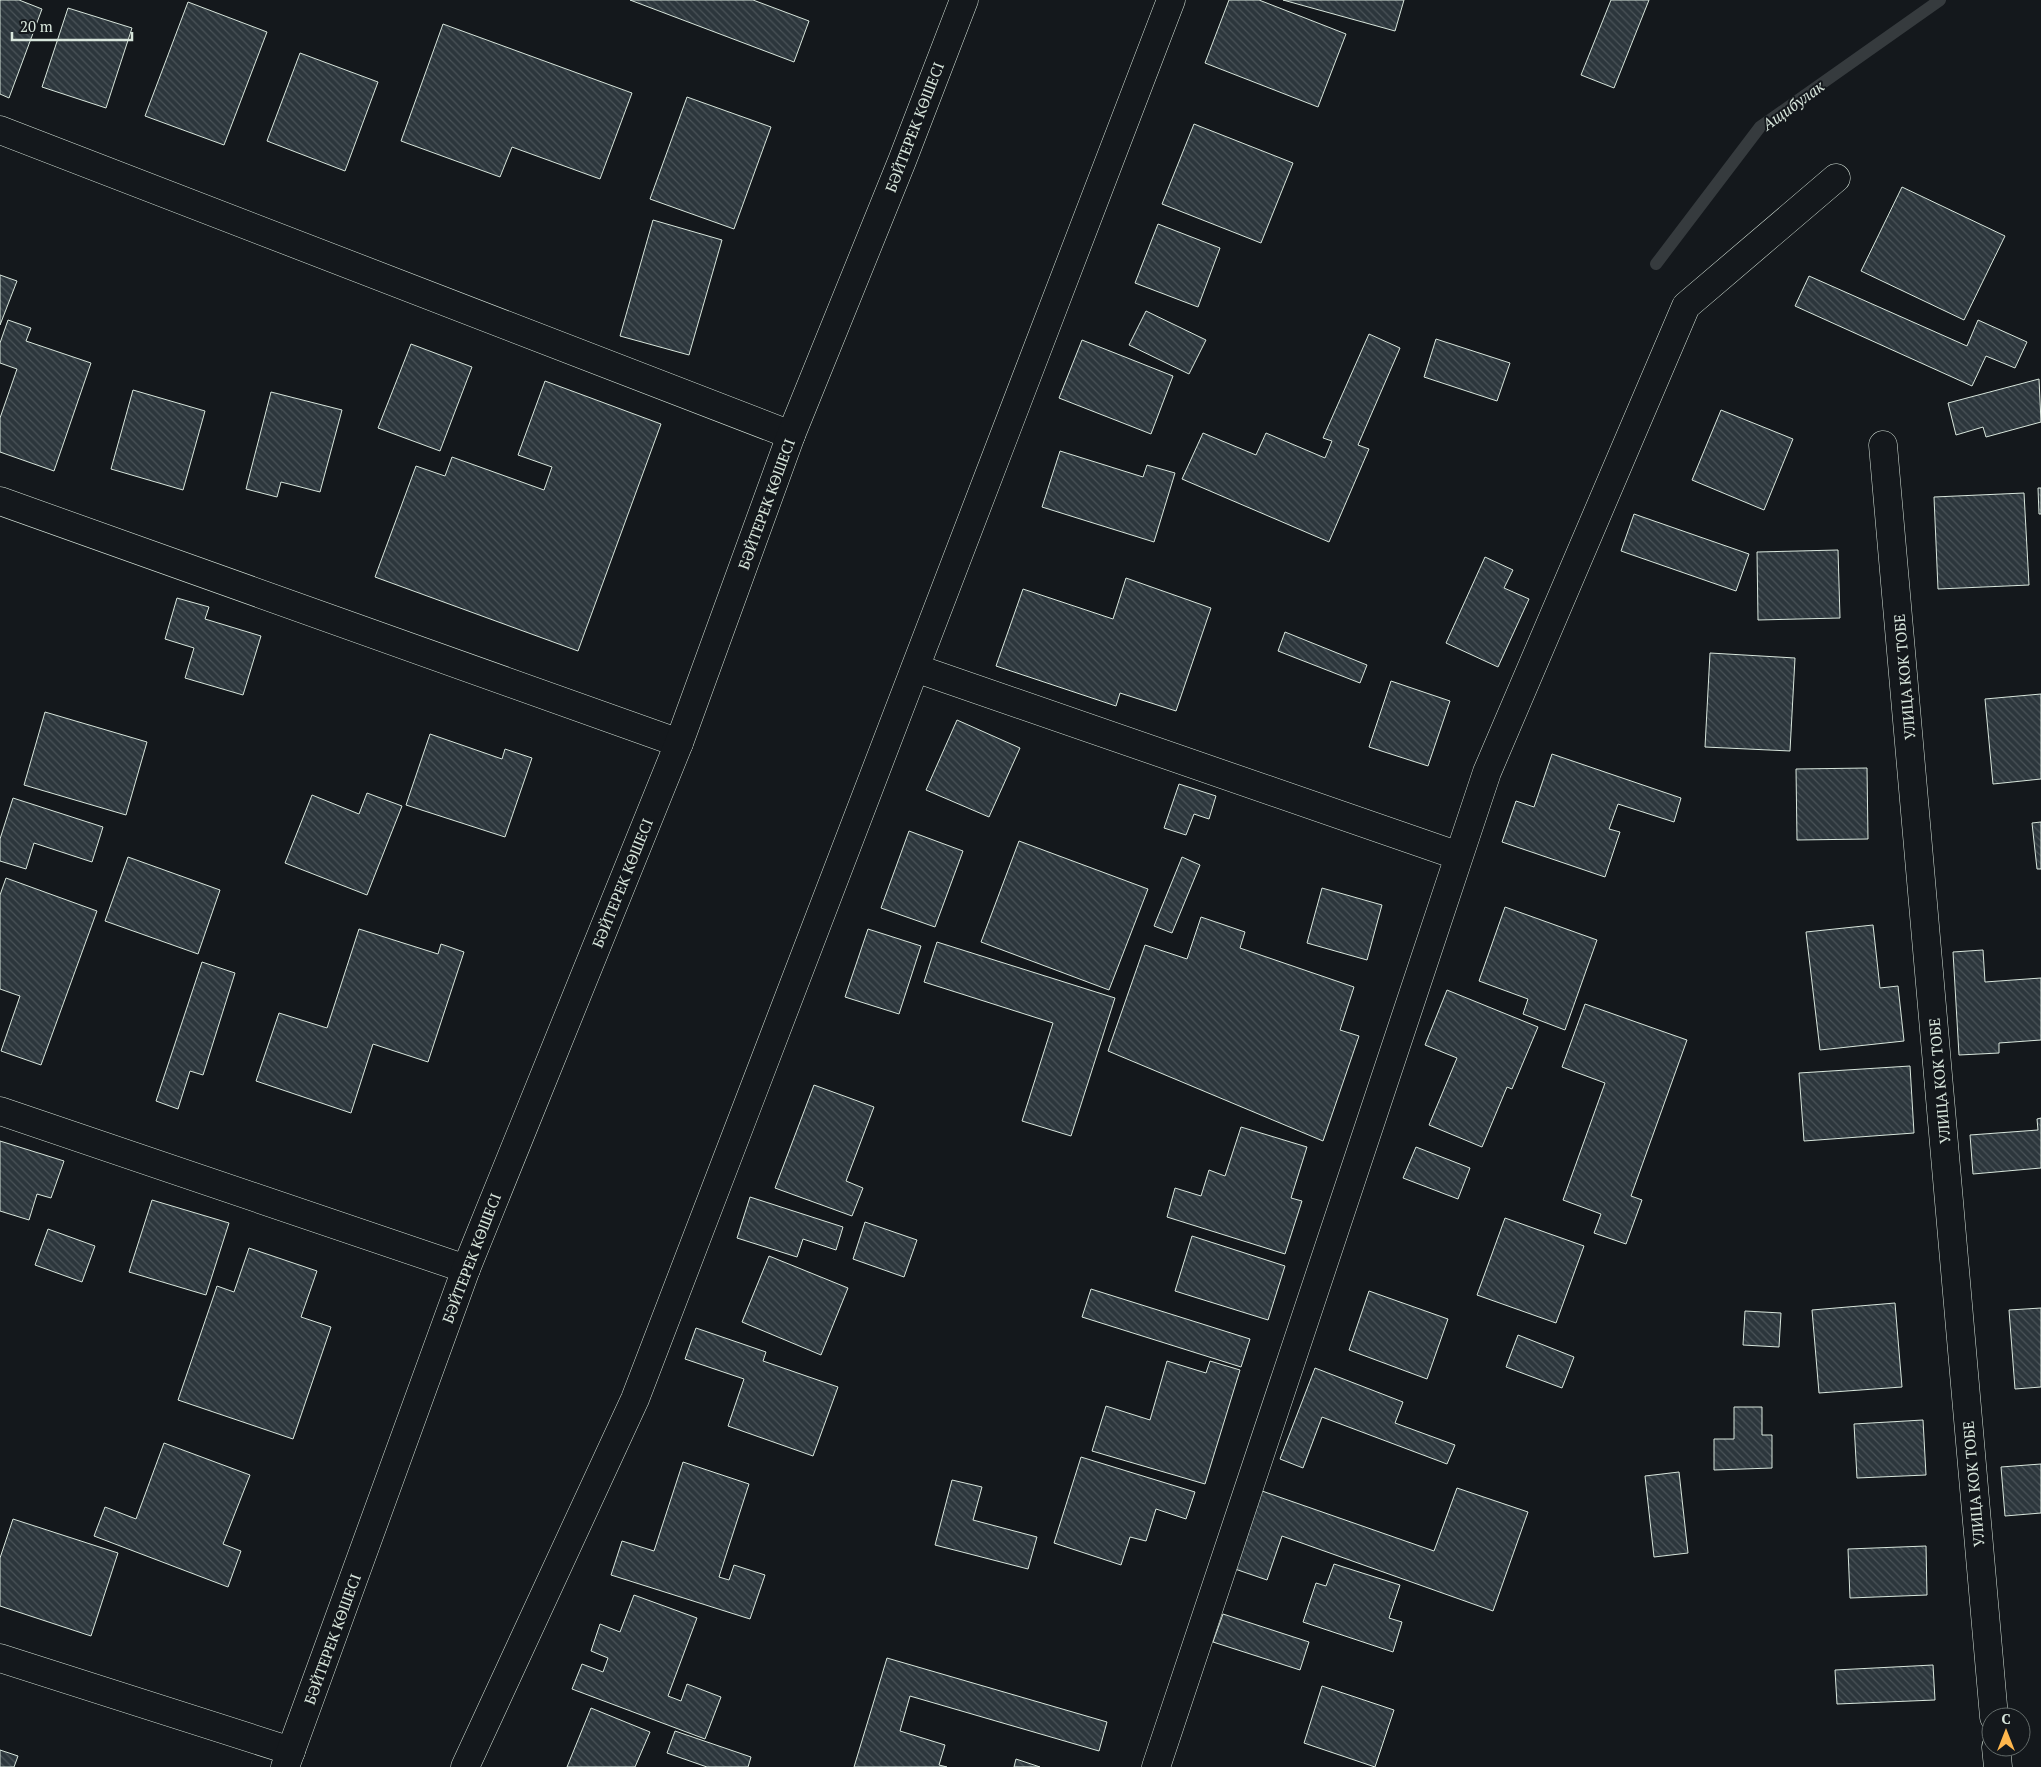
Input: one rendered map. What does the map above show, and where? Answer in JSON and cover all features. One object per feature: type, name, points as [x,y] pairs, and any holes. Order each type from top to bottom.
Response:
[{"type":"street","name":"БӘЙТЕРЕК КӨШЕСІ","points":[[288,1759],[466,1269],[679,743],[791,435],[964,0]]},
{"type":"street","points":[[465,1767],[635,1399],[1171,0]]},
{"type":"street","points":[[0,130],[791,435]]},
{"type":"street","points":[[1156,1767],[1487,772],[1686,306],[1836,178]]},
{"type":"street","name":"УЛИЦА КОК ТОБЕ","points":[[1883,445],[1993,1707]]},
{"type":"street","points":[[0,501],[679,743]]},
{"type":"street","points":[[915,668],[1459,856]]},
{"type":"street","points":[[0,1111],[466,1269]]},
{"type":"street","points":[[0,1658],[288,1759]]},
{"type":"building","points":[[0,0],[19,0],[42,9],[9,98],[0,94]]},
{"type":"building","points":[[630,0],[753,0],[809,21],[794,62]]},
{"type":"building","points":[[1229,0],[1259,0],[1346,34],[1318,107],[1205,63]]},
{"type":"building","points":[[1283,0],[1404,0],[1395,31]]},
{"type":"building","points":[[1611,0],[1649,0],[1614,88],[1581,75]]},
{"type":"building","points":[[188,2],[267,32],[224,145],[145,116]]},
{"type":"building","points":[[68,8],[132,28],[106,108],[42,87]]},
{"type":"building","points":[[443,24],[632,93],[600,179],[512,147],[500,177],[401,141]]},
{"type":"building","points":[[300,53],[378,82],[345,171],[267,141]]},
{"type":"building","points":[[687,97],[771,127],[734,229],[650,199]]},
{"type":"building","points":[[1194,124],[1293,163],[1261,243],[1162,204]]},
{"type":"building","points":[[1902,187],[2005,236],[1964,320],[1861,271]]},
{"type":"building","points":[[653,220],[722,240],[689,355],[620,336]]},
{"type":"building","points":[[1158,224],[1220,248],[1198,307],[1135,283]]},
{"type":"building","points":[[0,275],[17,281],[0,325]]},
{"type":"building","points":[[1809,276],[1967,346],[1978,320],[2027,342],[2015,368],[1986,356],[1972,386],[1795,306]]},
{"type":"building","points":[[1146,311],[1206,340],[1189,374],[1129,345]]},
{"type":"building","points":[[8,320],[31,328],[26,341],[91,363],[54,471],[0,452],[0,418],[17,369],[0,363],[0,343]]},
{"type":"building","points":[[1369,334],[1400,348],[1358,445],[1369,449],[1329,542],[1182,479],[1203,433],[1256,455],[1266,433],[1325,458],[1332,441],[1323,438]]},
{"type":"building","points":[[1436,339],[1510,363],[1497,401],[1424,377]]},
{"type":"building","points":[[1082,340],[1173,376],[1151,434],[1059,398]]},
{"type":"building","points":[[411,344],[472,367],[440,451],[378,428]]},
{"type":"building","points":[[2039,379],[2041,422],[1986,437],[1983,427],[1956,435],[1948,403]]},
{"type":"building","points":[[545,381],[661,424],[578,651],[375,577],[416,466],[445,476],[452,457],[544,490],[552,467],[518,455]]},
{"type":"building","points":[[133,390],[205,411],[183,490],[111,469]]},
{"type":"building","points":[[271,392],[342,410],[320,492],[281,482],[277,497],[246,489]]},
{"type":"building","points":[[1721,410],[1793,439],[1764,510],[1692,480]]},
{"type":"building","points":[[1060,451],[1143,477],[1147,465],[1175,473],[1154,542],[1042,507]]},
{"type":"building","points":[[2038,488],[2041,488],[2041,514],[2039,514]]},
{"type":"building","points":[[2024,493],[2029,585],[1938,589],[1934,497]]},
{"type":"building","points":[[1634,514],[1749,554],[1736,591],[1621,551]]},
{"type":"building","points":[[1838,550],[1840,618],[1758,620],[1757,552]]},
{"type":"building","points":[[1485,557],[1513,570],[1504,588],[1529,599],[1498,667],[1446,643]]},
{"type":"building","points":[[1126,578],[1211,608],[1176,711],[1120,693],[1116,706],[996,666],[1023,589],[1113,619]]},
{"type":"building","points":[[177,598],[209,607],[205,619],[261,636],[243,695],[185,678],[194,648],[165,639]]},
{"type":"building","points":[[1285,632],[1367,665],[1360,683],[1278,651]]},
{"type":"building","points":[[1710,653],[1795,658],[1790,751],[1705,747]]},
{"type":"building","points":[[1391,681],[1450,701],[1428,766],[1369,747]]},
{"type":"building","points":[[2041,694],[2041,779],[1993,784],[1985,699]]},
{"type":"building","points":[[45,712],[147,742],[126,815],[24,785]]},
{"type":"building","points":[[957,720],[1020,748],[989,817],[926,790]]},
{"type":"building","points":[[430,734],[502,759],[505,749],[532,758],[505,837],[406,805]]},
{"type":"building","points":[[1552,754],[1681,798],[1674,822],[1618,804],[1609,829],[1620,832],[1605,877],[1502,842],[1516,801],[1534,807]]},
{"type":"building","points":[[1867,768],[1868,839],[1797,840],[1796,769]]},
{"type":"building","points":[[1179,784],[1216,796],[1209,819],[1194,814],[1186,835],[1164,828]]},
{"type":"building","points":[[367,793],[402,806],[367,895],[285,863],[312,795],[359,814]]},
{"type":"building","points":[[13,798],[103,827],[92,862],[34,843],[26,869],[0,861],[0,839]]},
{"type":"building","points":[[2041,822],[2041,869],[2037,869],[2032,823]]},
{"type":"building","points":[[909,831],[963,851],[935,927],[881,908]]},
{"type":"building","points":[[1019,841],[1148,889],[1109,990],[981,942]]},
{"type":"building","points":[[128,857],[220,890],[198,954],[105,921]]},
{"type":"building","points":[[1182,857],[1200,865],[1172,933],[1154,926]]},
{"type":"building","points":[[6,878],[97,911],[41,1065],[1,1051],[20,996],[0,989],[0,895]]},
{"type":"building","points":[[1322,888],[1382,905],[1367,960],[1307,943]]},
{"type":"building","points":[[1505,907],[1597,940],[1565,1030],[1523,1014],[1528,999],[1479,981]]},
{"type":"building","points":[[1201,917],[1245,932],[1240,948],[1354,987],[1340,1030],[1359,1036],[1323,1141],[1108,1051],[1145,945],[1187,959]]},
{"type":"building","points":[[1873,925],[1880,988],[1898,986],[1904,1041],[1820,1050],[1806,932]]},
{"type":"building","points":[[359,929],[438,954],[441,944],[464,952],[428,1062],[373,1044],[351,1113],[256,1081],[279,1013],[327,1028]]},
{"type":"building","points":[[868,929],[921,946],[899,1014],[845,997]]},
{"type":"building","points":[[937,942],[1115,998],[1071,1136],[1022,1121],[1053,1023],[924,982]]},
{"type":"building","points":[[1983,950],[1985,982],[2041,978],[2041,1040],[1999,1043],[1999,1053],[1959,1055],[1953,952]]},
{"type":"building","points":[[202,962],[235,973],[203,1075],[190,1071],[178,1109],[156,1101]]},
{"type":"building","points":[[1447,990],[1538,1027],[1512,1089],[1507,1087],[1482,1147],[1429,1125],[1457,1058],[1425,1045]]},
{"type":"building","points":[[1585,1004],[1687,1040],[1631,1196],[1642,1200],[1626,1244],[1594,1233],[1601,1214],[1563,1200],[1605,1083],[1562,1067]]},
{"type":"building","points":[[1910,1066],[1914,1133],[1804,1141],[1799,1073]]},
{"type":"building","points":[[814,1085],[874,1107],[846,1181],[863,1188],[852,1216],[775,1188]]},
{"type":"building","points":[[2041,1118],[2041,1168],[1973,1174],[1970,1135],[2038,1130],[2037,1119]]},
{"type":"building","points":[[1241,1127],[1307,1147],[1291,1198],[1302,1201],[1285,1254],[1167,1217],[1175,1188],[1201,1196],[1209,1170],[1225,1176]]},
{"type":"building","points":[[0,1141],[64,1161],[51,1198],[37,1194],[29,1220],[0,1211]]},
{"type":"building","points":[[1416,1147],[1470,1168],[1458,1199],[1403,1178]]},
{"type":"building","points":[[750,1197],[843,1227],[836,1250],[803,1239],[797,1257],[737,1238]]},
{"type":"building","points":[[152,1200],[229,1223],[206,1295],[129,1272]]},
{"type":"building","points":[[1505,1218],[1584,1246],[1556,1323],[1477,1295]]},
{"type":"building","points":[[865,1222],[917,1240],[904,1277],[853,1259]]},
{"type":"building","points":[[48,1229],[95,1246],[82,1282],[35,1265]]},
{"type":"building","points":[[1192,1236],[1285,1266],[1268,1320],[1175,1291]]},
{"type":"building","points":[[249,1248],[317,1271],[301,1317],[331,1327],[293,1439],[178,1400],[217,1286],[234,1292]]},
{"type":"building","points":[[769,1256],[848,1288],[821,1355],[742,1322]]},
{"type":"building","points":[[1091,1289],[1250,1339],[1241,1367],[1082,1317]]},
{"type":"building","points":[[1369,1291],[1448,1319],[1427,1379],[1349,1350]]},
{"type":"building","points":[[1895,1303],[1902,1387],[1819,1393],[1812,1310]]},
{"type":"building","points":[[2041,1308],[2041,1387],[2015,1389],[2009,1310]]},
{"type":"building","points":[[1745,1311],[1781,1313],[1779,1347],[1743,1345]]},
{"type":"building","points":[[696,1328],[766,1352],[763,1361],[838,1387],[813,1456],[728,1426],[744,1379],[685,1359]]},
{"type":"building","points":[[1518,1335],[1574,1357],[1562,1388],[1506,1367]]},
{"type":"building","points":[[1167,1361],[1206,1373],[1210,1361],[1240,1370],[1205,1484],[1092,1451],[1106,1406],[1150,1420]]},
{"type":"building","points":[[1315,1368],[1403,1402],[1395,1423],[1455,1445],[1447,1464],[1322,1417],[1303,1468],[1280,1459]]},
{"type":"building","points":[[1734,1407],[1762,1407],[1762,1435],[1772,1435],[1772,1468],[1714,1470],[1714,1439],[1734,1439]]},
{"type":"building","points":[[1923,1420],[1926,1475],[1857,1478],[1854,1424]]},
{"type":"building","points":[[164,1443],[250,1475],[223,1544],[241,1551],[228,1587],[94,1536],[105,1507],[136,1519]]},
{"type":"building","points":[[1081,1457],[1195,1492],[1186,1519],[1156,1509],[1146,1541],[1130,1537],[1121,1565],[1054,1543]]},
{"type":"building","points":[[683,1462],[749,1484],[719,1577],[729,1580],[734,1565],[765,1575],[750,1619],[611,1575],[622,1541],[654,1551]]},
{"type":"building","points":[[2041,1464],[2041,1513],[2005,1516],[2001,1467]]},
{"type":"building","points":[[1679,1472],[1688,1553],[1654,1557],[1645,1476]]},
{"type":"building","points":[[952,1480],[982,1487],[973,1520],[1037,1537],[1028,1569],[935,1545]]},
{"type":"building","points":[[1457,1488],[1528,1512],[1493,1611],[1282,1536],[1267,1580],[1235,1569],[1262,1491],[1434,1551]]},
{"type":"building","points":[[13,1519],[118,1553],[91,1636],[0,1606],[0,1558]]},
{"type":"building","points":[[1926,1546],[1927,1595],[1850,1598],[1848,1549]]},
{"type":"building","points":[[1334,1564],[1400,1585],[1389,1618],[1402,1622],[1393,1652],[1303,1622],[1316,1583],[1326,1586]]},
{"type":"building","points":[[634,1595],[697,1618],[668,1696],[681,1701],[687,1684],[721,1697],[705,1739],[572,1689],[582,1664],[603,1672],[608,1658],[591,1651],[600,1624],[620,1632]]},
{"type":"building","points":[[1223,1614],[1309,1642],[1300,1670],[1213,1642]]},
{"type":"building","points":[[887,1658],[1107,1722],[1099,1751],[910,1696],[900,1731],[945,1745],[939,1765],[947,1767],[854,1767]]},
{"type":"building","points":[[1933,1665],[1935,1700],[1837,1704],[1835,1670]]},
{"type":"building","points":[[1322,1686],[1394,1710],[1375,1767],[1304,1743]]},
{"type":"building","points":[[591,1708],[650,1732],[635,1767],[567,1767]]},
{"type":"building","points":[[675,1731],[751,1757],[748,1767],[707,1767],[667,1753]]},
{"type":"building","points":[[0,1750],[18,1756],[14,1767],[0,1767]]},
{"type":"building","points":[[1016,1759],[1040,1767],[1014,1767]]},
{"type":"waterway","name":"Ащибулак","points":[[1656,264],[1760,127],[1940,0]]}]
